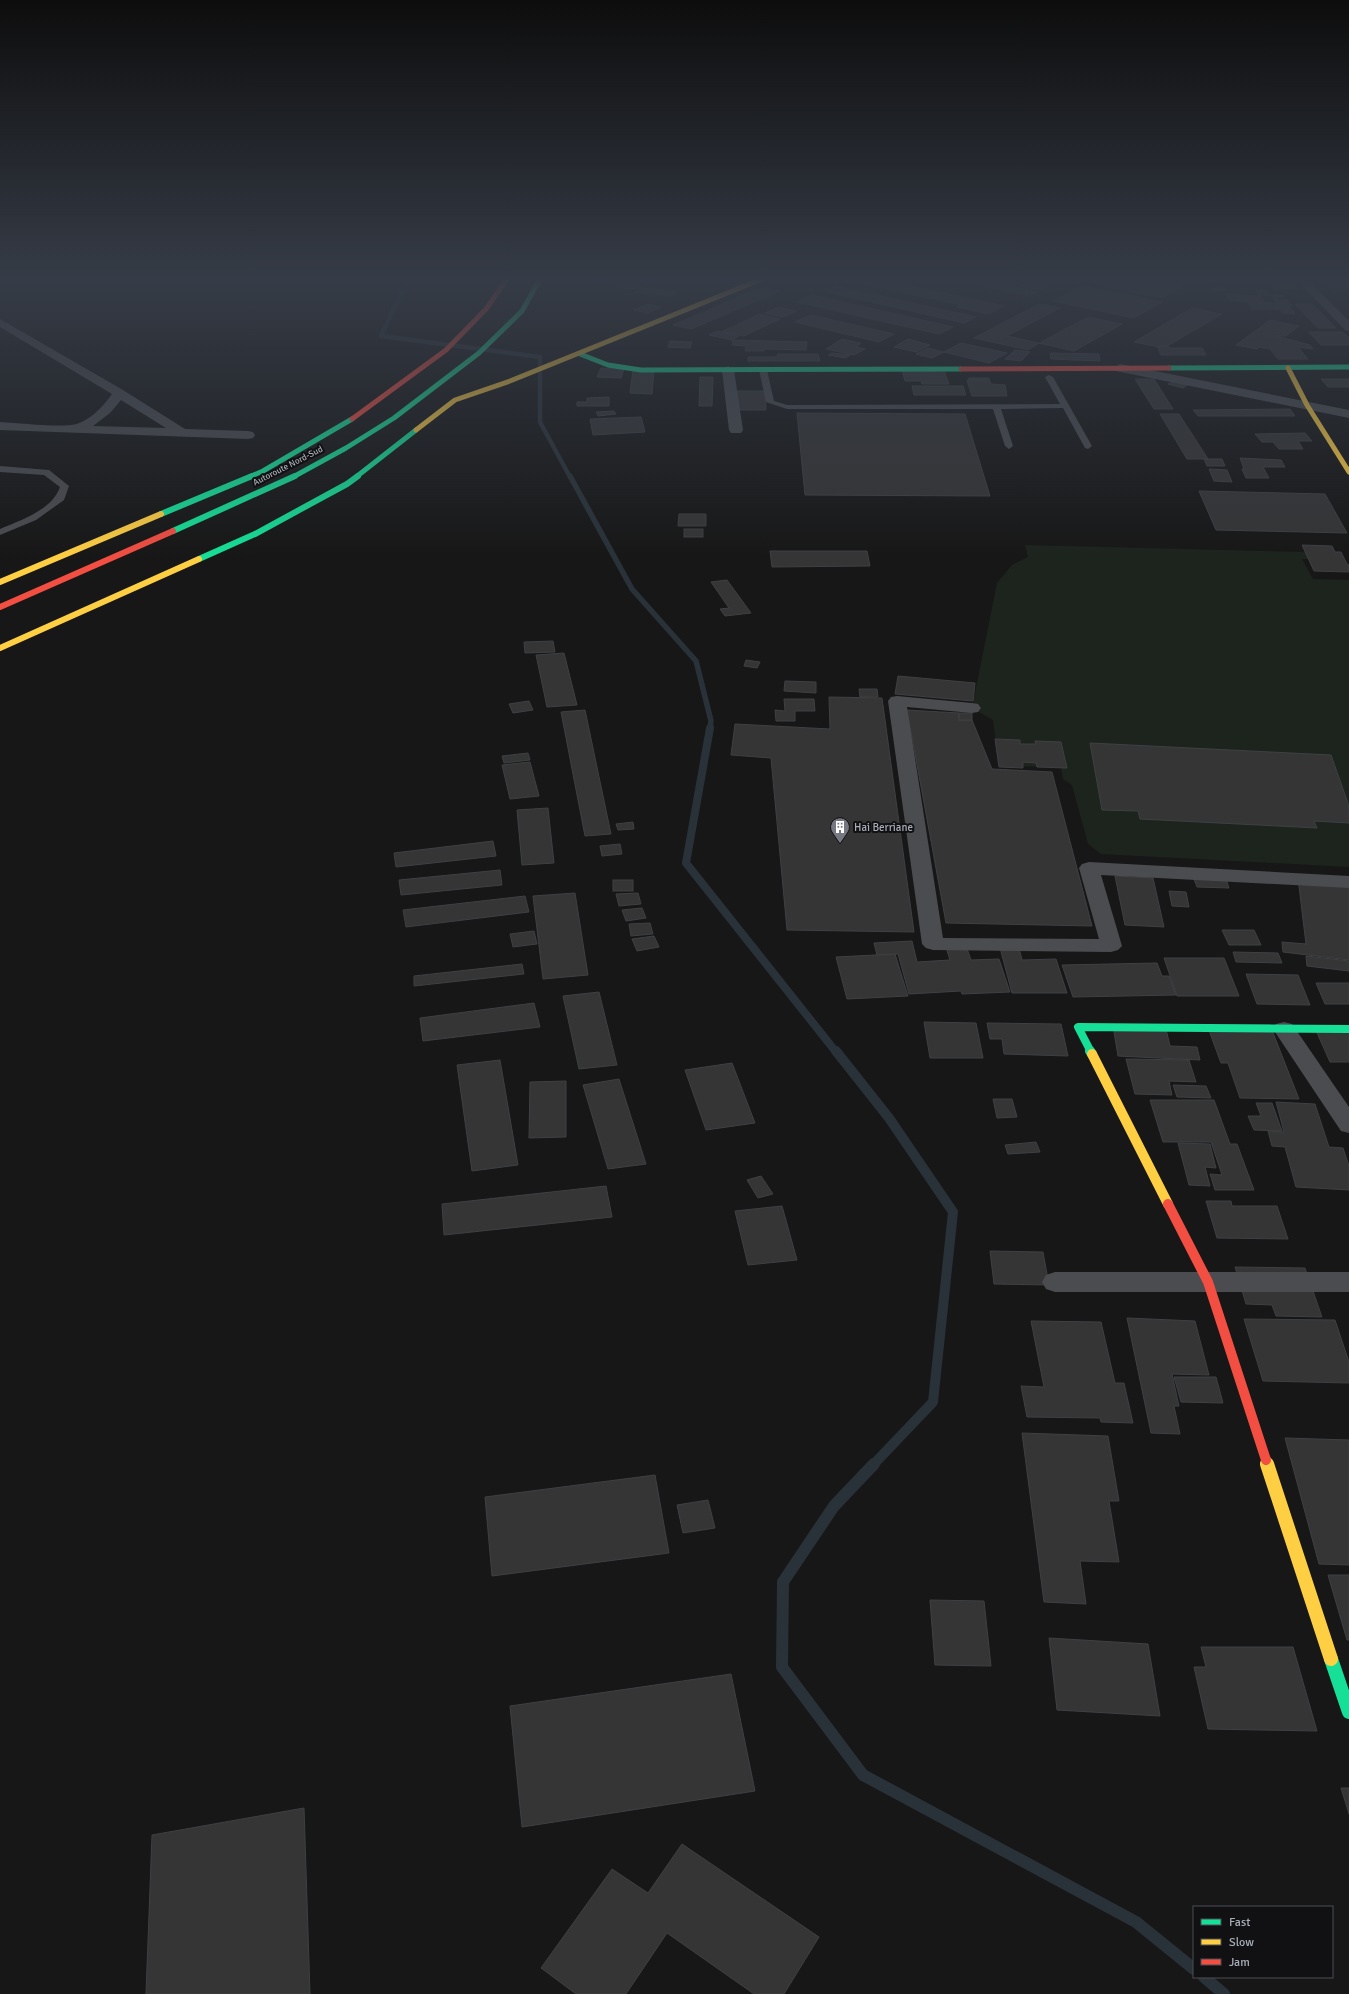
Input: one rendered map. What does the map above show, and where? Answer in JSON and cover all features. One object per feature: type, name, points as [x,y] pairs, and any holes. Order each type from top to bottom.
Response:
[{"type":"main road","name":"Autoroute Nord-Sud","points":[[0,582],[263,471],[363,412],[416,372]]},
{"type":"main road","name":"Autoroute Nord-Sud","points":[[0,607],[146,544],[291,478],[346,448],[394,418],[454,372]]},
{"type":"main road","points":[[0,648],[255,534],[347,484],[455,400],[533,372]]},
{"type":"main road","points":[[1290,372],[1307,406],[1349,472]]},
{"type":"main road","points":[[1349,1029],[1078,1027],[1208,1282],[1349,1712]]},
{"type":"street","points":[[84,372],[182,433]]},
{"type":"street","points":[[728,372],[736,430]]},
{"type":"street","points":[[1140,372],[1349,414]]},
{"type":"street","points":[[70,430],[95,420],[110,407],[119,393]]},
{"type":"street","points":[[0,426],[70,430],[248,435]]},
{"type":"street","points":[[972,708],[897,701],[933,944],[1111,946],[1089,868],[1349,882]]},
{"type":"street","points":[[1284,1029],[1349,1126]]},
{"type":"street","points":[[1055,1282],[1349,1282]]},
{"type":"lane","points":[[763,372],[770,402],[787,407],[1066,406]]},
{"type":"lane","points":[[1049,377],[1088,446]]},
{"type":"lane","points":[[996,406],[1009,446]]},
{"type":"lane","points":[[0,469],[46,472],[65,486],[61,498],[32,518],[0,532]]},
{"type":"shaded area","points":[[1025,545],[1335,553],[1336,559],[1302,559],[1313,579],[1349,580],[1349,867],[1101,854],[1088,844],[1072,785],[1063,779],[1061,767],[999,766],[993,720],[972,708],[997,583],[1012,565],[1028,557]]},
{"type":"building","points":[[599,372],[623,372],[621,378],[597,377]]},
{"type":"building","points":[[633,372],[654,372],[652,394],[630,393]]},
{"type":"building","points":[[903,372],[944,372],[949,384],[922,384],[921,381],[905,381]]},
{"type":"building","points":[[700,377],[713,377],[712,406],[699,406]]},
{"type":"building","points":[[969,378],[989,378],[990,380],[969,380]]},
{"type":"building","points":[[1135,379],[1154,379],[1173,409],[1154,409]]},
{"type":"building","points":[[1321,379],[1349,379],[1349,387],[1328,387]]},
{"type":"building","points":[[967,380],[990,381],[991,384],[1005,385],[1007,396],[972,396]]},
{"type":"building","points":[[1175,381],[1189,384],[1183,388],[1168,384]]},
{"type":"building","points":[[912,386],[963,386],[966,395],[914,395]]},
{"type":"building","points":[[737,391],[765,391],[766,410],[737,410]]},
{"type":"building","points":[[609,397],[609,406],[577,406],[577,402],[587,402],[587,398]]},
{"type":"building","points":[[1290,409],[1295,416],[1198,416],[1193,410]]},
{"type":"building","points":[[614,411],[616,414],[598,416],[596,412]]},
{"type":"building","points":[[797,413],[965,414],[990,496],[805,495]]},
{"type":"building","points":[[1160,414],[1179,414],[1208,459],[1187,459]]},
{"type":"building","points":[[641,417],[645,432],[593,435],[590,419]]},
{"type":"building","points":[[1305,433],[1312,441],[1298,441],[1303,449],[1279,449],[1273,442],[1262,442],[1255,434]]},
{"type":"building","points":[[1240,458],[1281,460],[1285,467],[1263,467],[1269,478],[1246,478],[1242,469],[1244,469]]},
{"type":"building","points":[[1204,459],[1222,459],[1225,466],[1207,466]]},
{"type":"building","points":[[1209,469],[1227,470],[1232,482],[1214,481]]},
{"type":"building","points":[[1199,491],[1325,494],[1347,533],[1216,530]]},
{"type":"building","points":[[679,514],[706,514],[706,526],[678,526]]},
{"type":"building","points":[[684,529],[703,529],[703,537],[684,537]]},
{"type":"building","points":[[1302,545],[1332,546],[1335,552],[1341,552],[1349,565],[1349,572],[1314,571]]},
{"type":"building","points":[[770,551],[867,551],[870,566],[772,567]]},
{"type":"building","points":[[727,580],[751,613],[725,616],[720,609],[729,608],[711,582]]},
{"type":"building","points":[[553,641],[555,652],[525,653],[524,642]]},
{"type":"building","points":[[564,653],[577,705],[547,707],[536,655]]},
{"type":"building","points":[[746,660],[760,662],[757,668],[744,666]]},
{"type":"building","points":[[898,676],[975,683],[973,701],[895,694]]},
{"type":"building","points":[[785,681],[816,682],[816,693],[784,691]]},
{"type":"building","points":[[859,689],[877,689],[878,697],[860,697]]},
{"type":"building","name":"Hai Berriane","points":[[829,697],[882,698],[914,932],[787,930],[771,758],[731,755],[735,724],[830,729]]},
{"type":"building","points":[[784,699],[814,699],[815,711],[795,711],[795,721],[776,721],[775,710],[785,711]]},
{"type":"building","points":[[529,701],[533,710],[513,713],[509,704]]},
{"type":"building","points":[[585,710],[611,834],[585,836],[561,712]]},
{"type":"building","points":[[907,710],[959,713],[959,720],[972,720],[992,769],[1052,772],[1092,926],[946,923]]},
{"type":"building","points":[[959,713],[972,713],[972,720],[959,720]]},
{"type":"building","points":[[995,739],[1020,740],[1020,744],[1036,744],[1035,741],[1061,742],[1067,768],[1037,767],[1036,763],[1023,762],[1023,768],[999,767]]},
{"type":"building","points":[[1090,743],[1331,755],[1349,806],[1349,823],[1314,821],[1317,828],[1140,819],[1138,811],[1102,810]]},
{"type":"building","points":[[528,753],[530,760],[504,763],[502,756]]},
{"type":"building","points":[[530,762],[539,796],[510,799],[502,765]]},
{"type":"building","points":[[548,808],[554,863],[522,865],[517,810]]},
{"type":"building","points":[[633,822],[634,829],[618,830],[616,824]]},
{"type":"building","points":[[493,841],[496,856],[396,867],[394,853]]},
{"type":"building","points":[[620,844],[622,854],[602,856],[600,846]]},
{"type":"building","points":[[500,870],[502,885],[401,895],[399,880]]},
{"type":"building","points":[[1115,876],[1153,878],[1164,927],[1125,925]]},
{"type":"building","points":[[1298,878],[1349,884],[1349,960],[1283,952],[1282,942],[1306,944]]},
{"type":"building","points":[[1194,879],[1226,879],[1229,888],[1197,887]]},
{"type":"building","points":[[613,880],[633,880],[633,891],[613,891]]},
{"type":"building","points":[[1169,891],[1186,892],[1189,907],[1172,906]]},
{"type":"building","points":[[575,893],[588,975],[543,979],[533,896]]},
{"type":"building","points":[[638,893],[641,904],[619,906],[616,894]]},
{"type":"building","points":[[525,896],[529,912],[406,927],[403,910]]},
{"type":"building","points":[[642,908],[646,918],[626,921],[622,910]]},
{"type":"building","points":[[650,923],[653,934],[631,936],[629,924]]},
{"type":"building","points":[[1222,930],[1254,930],[1261,945],[1229,945]]},
{"type":"building","points":[[534,931],[537,944],[513,947],[510,934]]},
{"type":"building","points":[[654,936],[659,947],[637,951],[632,939]]},
{"type":"building","points":[[912,941],[917,962],[950,960],[945,944],[965,943],[971,960],[999,959],[1010,992],[962,994],[961,991],[909,994],[898,954],[877,955],[874,943]]},
{"type":"building","points":[[999,944],[1018,944],[1022,960],[1056,959],[1067,993],[1012,993]]},
{"type":"building","points":[[1233,952],[1278,953],[1282,963],[1236,962]]},
{"type":"building","points":[[895,954],[908,996],[847,999],[836,957]]},
{"type":"building","points":[[1306,956],[1349,961],[1349,971],[1307,966]]},
{"type":"building","points":[[1164,958],[1224,958],[1239,996],[1177,996]]},
{"type":"building","points":[[1157,963],[1162,976],[1169,976],[1176,995],[1073,997],[1062,965]]},
{"type":"building","points":[[522,964],[524,974],[414,986],[414,976]]},
{"type":"building","points":[[1246,974],[1298,975],[1310,1005],[1257,1004]]},
{"type":"building","points":[[1316,983],[1349,983],[1349,1004],[1325,1004]]},
{"type":"building","points":[[599,992],[617,1065],[579,1069],[563,996]]},
{"type":"building","points":[[534,1003],[540,1027],[423,1041],[420,1018]]},
{"type":"building","points":[[924,1022],[976,1023],[983,1058],[930,1058]]},
{"type":"building","points":[[987,1023],[1061,1024],[1068,1056],[1004,1054],[1002,1039],[990,1039]]},
{"type":"building","points":[[1207,1025],[1270,1025],[1299,1099],[1240,1098],[1228,1063],[1221,1063]]},
{"type":"building","points":[[1113,1026],[1166,1029],[1170,1046],[1197,1047],[1200,1060],[1118,1056]]},
{"type":"building","points":[[1314,1026],[1349,1026],[1349,1062],[1330,1062]]},
{"type":"building","points":[[1126,1059],[1189,1060],[1196,1082],[1169,1081],[1172,1095],[1135,1094]]},
{"type":"building","points":[[500,1060],[518,1165],[472,1171],[457,1065]]},
{"type":"building","points":[[732,1063],[755,1123],[706,1130],[685,1070]]},
{"type":"building","points":[[619,1079],[646,1164],[608,1169],[583,1085]]},
{"type":"building","points":[[566,1081],[566,1137],[529,1138],[530,1082]]},
{"type":"building","points":[[1173,1085],[1206,1086],[1211,1098],[1177,1097]]},
{"type":"building","points":[[993,1099],[1012,1099],[1017,1117],[997,1118]]},
{"type":"building","points":[[1150,1100],[1214,1100],[1230,1144],[1237,1144],[1254,1190],[1215,1190],[1210,1174],[1222,1175],[1211,1142],[1163,1142]]},
{"type":"building","points":[[1276,1102],[1315,1104],[1329,1147],[1343,1148],[1349,1166],[1349,1190],[1296,1187],[1285,1147],[1272,1146],[1268,1131],[1284,1132]]},
{"type":"building","points":[[1256,1103],[1272,1103],[1282,1131],[1254,1130],[1248,1116],[1261,1116]]},
{"type":"building","points":[[1036,1142],[1040,1152],[1008,1154],[1005,1145]]},
{"type":"building","points":[[1178,1143],[1210,1144],[1216,1168],[1205,1167],[1210,1186],[1189,1185]]},
{"type":"building","points":[[761,1176],[773,1194],[758,1198],[747,1180]]},
{"type":"building","points":[[606,1186],[612,1217],[444,1235],[442,1204]]},
{"type":"building","points":[[1206,1201],[1231,1201],[1232,1206],[1277,1206],[1288,1239],[1217,1238]]},
{"type":"building","points":[[782,1206],[797,1260],[748,1265],[735,1211]]},
{"type":"building","points":[[990,1251],[1043,1252],[1049,1285],[994,1284]]},
{"type":"building","points":[[1235,1267],[1305,1268],[1322,1317],[1276,1316],[1272,1305],[1246,1304]]},
{"type":"building","points":[[1127,1318],[1195,1321],[1209,1375],[1172,1374],[1179,1406],[1174,1406],[1180,1434],[1151,1433]]},
{"type":"building","points":[[1244,1319],[1335,1320],[1349,1362],[1349,1383],[1263,1381]]},
{"type":"building","points":[[1031,1321],[1101,1322],[1115,1383],[1124,1383],[1133,1423],[1101,1422],[1100,1418],[1027,1417],[1021,1386],[1044,1387]]},
{"type":"building","points":[[1174,1377],[1216,1377],[1223,1403],[1181,1402]]},
{"type":"building","points":[[1022,1433],[1108,1436],[1119,1501],[1109,1501],[1119,1562],[1080,1561],[1086,1604],[1044,1602]]},
{"type":"building","points":[[1285,1438],[1349,1440],[1349,1565],[1319,1564]]},
{"type":"building","points":[[655,1475],[669,1553],[492,1576],[485,1497]]},
{"type":"building","points":[[708,1500],[715,1528],[683,1533],[677,1505]]},
{"type":"building","points":[[1328,1575],[1349,1575],[1349,1640],[1347,1640]]},
{"type":"building","points":[[930,1600],[984,1601],[991,1666],[935,1665]]},
{"type":"building","points":[[1049,1638],[1148,1644],[1160,1716],[1057,1710]]},
{"type":"building","points":[[1201,1647],[1293,1647],[1317,1731],[1208,1729],[1194,1667],[1206,1667]]},
{"type":"building","points":[[731,1674],[755,1791],[522,1827],[510,1706]]},
{"type":"building","points":[[1341,1788],[1349,1788],[1349,1814]]},
{"type":"building","points":[[304,1808],[310,1994],[146,1994],[152,1835]]},
{"type":"building","points":[[682,1844],[819,1937],[784,1994],[754,1994],[667,1933],[626,1994],[576,1994],[541,1968],[612,1869],[648,1893]]},
{"type":"waterway","points":[[540,372],[540,422],[570,477]]},
{"type":"waterway","points":[[570,476],[632,589],[696,661],[711,721],[710,729]]},
{"type":"waterway","points":[[710,728],[686,863],[836,1052]]},
{"type":"waterway","points":[[836,1051],[889,1118],[953,1212],[933,1402],[873,1465]]},
{"type":"waterway","points":[[874,1464],[834,1506],[783,1582],[782,1667],[863,1775],[1136,1922],[1193,1968]]},
{"type":"waterway","points":[[1205,1978],[1224,1994]]},
{"type":"traffic: fast","points":[[173,531],[291,478],[346,448],[394,418],[454,372]]},
{"type":"traffic: fast","points":[[161,514],[263,471],[352,419]]},
{"type":"traffic: fast","points":[[199,559],[255,534],[347,484],[416,430]]},
{"type":"traffic: fast","points":[[1092,1054],[1078,1027],[1349,1029]]},
{"type":"traffic: fast","points":[[1331,1659],[1349,1712]]},
{"type":"traffic: slow","points":[[416,430],[455,400],[532,372]]},
{"type":"traffic: slow","points":[[1290,372],[1307,405],[1349,472]]},
{"type":"traffic: slow","points":[[0,582],[161,514]]},
{"type":"traffic: slow","points":[[0,648],[199,559]]},
{"type":"traffic: slow","points":[[1092,1054],[1168,1204]]},
{"type":"traffic: slow","points":[[1266,1460],[1331,1659]]},
{"type":"traffic: jam","points":[[352,419],[416,372]]},
{"type":"traffic: jam","points":[[0,607],[173,531]]},
{"type":"traffic: jam","points":[[1168,1204],[1208,1282],[1266,1460]]},
{"type":"place","name":"Hai Berriane","points":[[840,844]]}]
